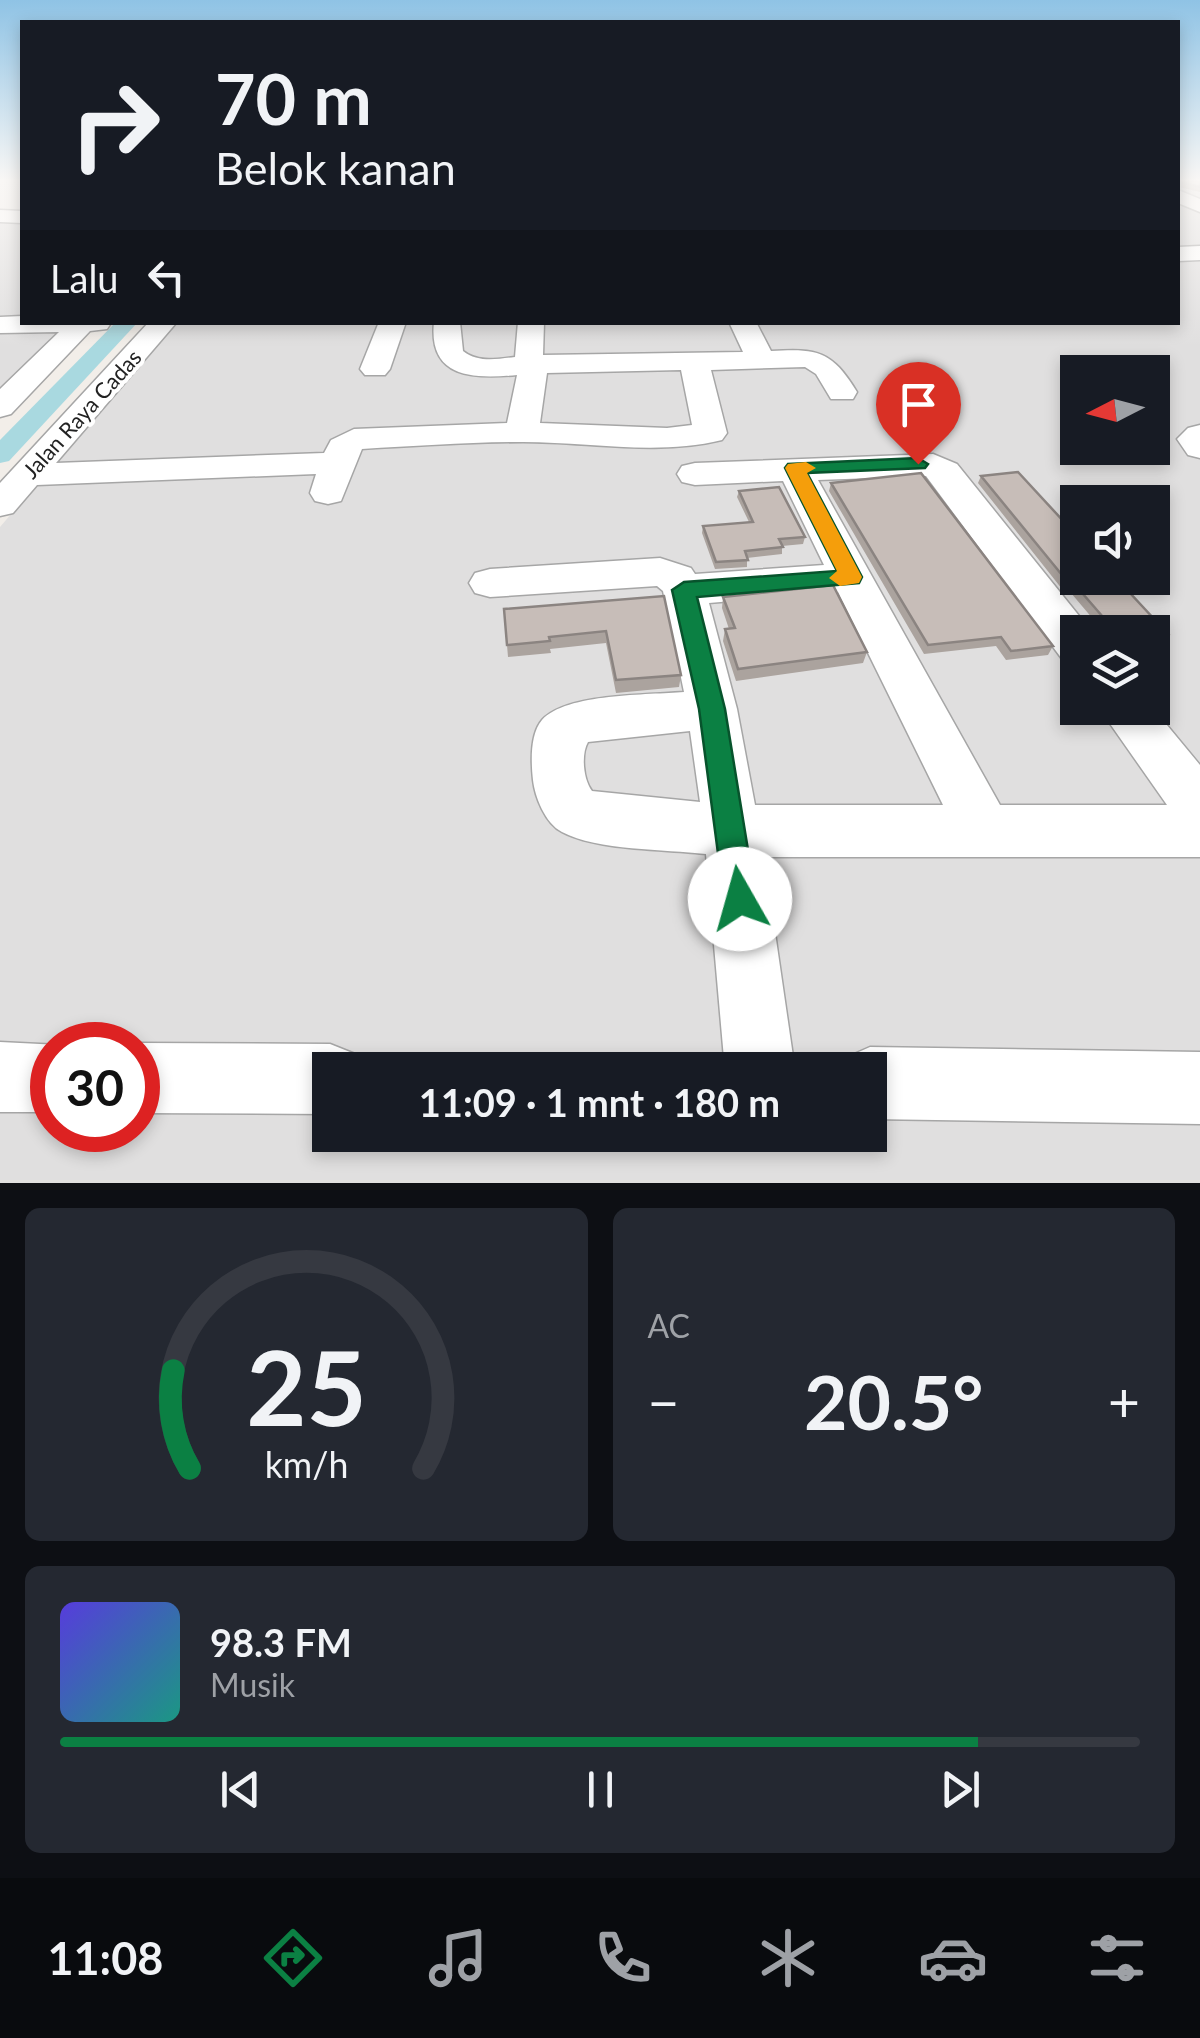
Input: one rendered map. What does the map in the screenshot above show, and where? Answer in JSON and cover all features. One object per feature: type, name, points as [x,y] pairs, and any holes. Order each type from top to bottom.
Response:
[{"type":"street","points":[[0,407],[82,325]]},
{"type":"street","name":"Jalan Raya Cadas","points":[[0,505],[161,325]]},
{"type":"street","points":[[375,369],[392,325]]},
{"type":"street","points":[[447,325],[447,347],[453,359],[466,366],[812,358],[823,362],[842,392]]},
{"type":"street","points":[[522,432],[534,364],[529,357],[530,325]]},
{"type":"street","points":[[744,325],[762,360]]},
{"type":"street","points":[[27,475],[333,478],[343,447],[354,439],[522,432],[666,438],[710,434],[694,360]]},
{"type":"street","points":[[1200,435],[1194,439],[1200,448]]},
{"type":"street","points":[[695,474],[918,464],[938,468],[1060,623]]},
{"type":"street","points":[[794,468],[984,830]]},
{"type":"street","points":[[490,584],[660,572],[676,578],[684,590],[712,709],[732,831],[758,1052]]},
{"type":"street","points":[[684,590],[851,577]]},
{"type":"street","points":[[712,709],[577,723],[566,728],[560,735],[559,746],[563,798],[572,812],[732,831],[1200,831]]},
{"type":"street","points":[[1137,725],[1200,806]]},
{"type":"street","points":[[0,1077],[30,1077]]},
{"type":"street","points":[[160,1078],[312,1079]]},
{"type":"street","points":[[887,1082],[1200,1088]]},
{"type":"shaded area","points":[[0,236],[20,236],[20,325],[91,325],[0,411]]},
{"type":"shaded area","points":[[1180,236],[1200,236],[1200,1183],[0,1183],[0,527],[173,325],[1180,325]]},
{"type":"building","points":[[1018,472],[1060,518],[1060,573],[981,476]]},
{"type":"building","points":[[921,473],[1053,646],[1011,651],[1001,637],[928,645],[831,483]]},
{"type":"building","points":[[779,487],[805,537],[779,539],[783,547],[745,551],[748,560],[716,562],[703,526],[753,522],[739,491]]},
{"type":"building","points":[[833,585],[867,652],[738,669],[725,629],[735,628],[723,597]]},
{"type":"building","points":[[1084,595],[1132,595],[1150,615],[1101,615]]},
{"type":"building","points":[[664,596],[681,675],[616,680],[606,631],[507,645],[504,609]]},
{"type":"waterway","points":[[0,455],[125,325]]},
{"type":"slow traffic","points":[[806,468],[794,468],[851,577],[840,578]]},
{"type":"route","points":[[740,899],[712,709],[684,590],[851,577],[794,468],[918,464]]}]
